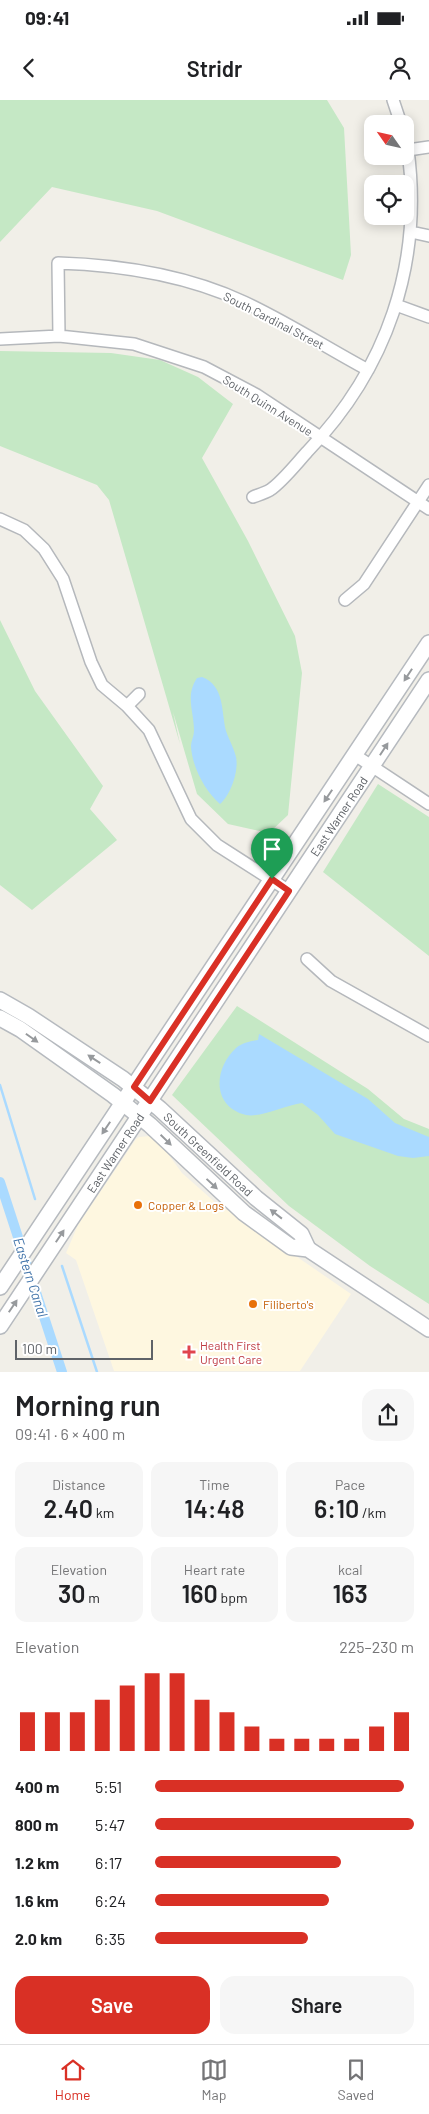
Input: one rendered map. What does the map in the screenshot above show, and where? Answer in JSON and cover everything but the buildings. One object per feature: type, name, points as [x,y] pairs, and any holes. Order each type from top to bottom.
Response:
[{"type":"main road","name":"East Warner Road","points":[[0,1287],[429,643]]},
{"type":"main road","name":"East Warner Road","points":[[0,1326],[429,680]]},
{"type":"main road","name":"South Greenfield Road","points":[[0,1000],[28,1016],[134,1087],[256,1198],[300,1234],[308,1249]]},
{"type":"main road","name":"South Greenfield Road","points":[[0,1018],[20,1029],[123,1103],[244,1213],[291,1246],[308,1249],[429,1329]]},
{"type":"street","points":[[393,100],[398,115]]},
{"type":"street","points":[[414,146],[429,147]]},
{"type":"street","points":[[253,497],[271,489],[321,438],[353,396],[368,370],[396,305],[408,260],[411,232],[411,177],[409,165]]},
{"type":"street","points":[[411,232],[429,236]]},
{"type":"street","name":"South Cardinal Street","points":[[59,336],[58,263],[120,266],[172,277],[216,291],[271,316],[368,370]]},
{"type":"street","points":[[396,305],[429,317]]},
{"type":"street","name":"South Quinn Avenue","points":[[0,340],[59,336],[134,344],[204,368],[257,395],[429,510]]},
{"type":"street","points":[[345,600],[364,584],[429,485]]},
{"type":"street","points":[[0,519],[24,530],[44,549],[63,579],[91,662],[102,685],[127,706],[149,730],[191,819],[217,845],[289,891]]},
{"type":"street","points":[[127,706],[139,694]]},
{"type":"street","points":[[355,755],[429,804]]},
{"type":"street","points":[[307,959],[331,981],[429,1036]]},
{"type":"shaded area","points":[[150,1136],[160,1143],[182,1173],[217,1204],[351,1294],[300,1371],[114,1371],[76,1260],[66,1253],[78,1225],[136,1139]]},
{"type":"green space","points":[[0,100],[327,100],[344,128],[351,255],[343,280],[157,211],[52,187],[0,242]]},
{"type":"green space","points":[[0,351],[111,353],[160,360],[198,377],[233,404],[202,458],[248,541],[295,636],[302,673],[288,815],[269,833],[228,824],[197,794],[173,712],[180,744],[109,500],[97,485],[0,446]]},
{"type":"green space","points":[[0,620],[35,691],[103,786],[90,809],[117,840],[32,910],[0,885]]},
{"type":"green space","points":[[378,784],[429,817],[429,956],[323,872]]},
{"type":"green space","points":[[237,1006],[368,1089],[404,1119],[429,1129],[429,1304],[370,1266],[289,1206],[172,1095]]},
{"type":"water","points":[[202,677],[215,686],[221,700],[226,731],[237,762],[228,795],[220,804],[214,799],[200,778],[192,754],[191,744],[194,724],[191,691],[197,678]]},
{"type":"water","points":[[259,1034],[368,1099],[395,1123],[429,1137],[429,1156],[413,1158],[398,1156],[335,1134],[318,1115],[302,1103],[259,1115],[246,1115],[235,1110],[227,1104],[222,1095],[220,1076],[223,1066],[236,1048],[258,1040]]},
{"type":"waterway","points":[[0,1085],[35,1199]]},
{"type":"waterway","name":"Eastern Canal","points":[[0,1182],[62,1372]]},
{"type":"waterway","points":[[62,1266],[97,1372]]},
{"type":"place","name":"Copper & Logs","points":[[138,1205]]},
{"type":"place","name":"Filiberto's","points":[[253,1304]]},
{"type":"place","name":"Health First Urgent Care","points":[[189,1352]]},
{"type":"route","points":[[272,879],[289,891],[150,1101],[134,1087],[272,879]]}]
